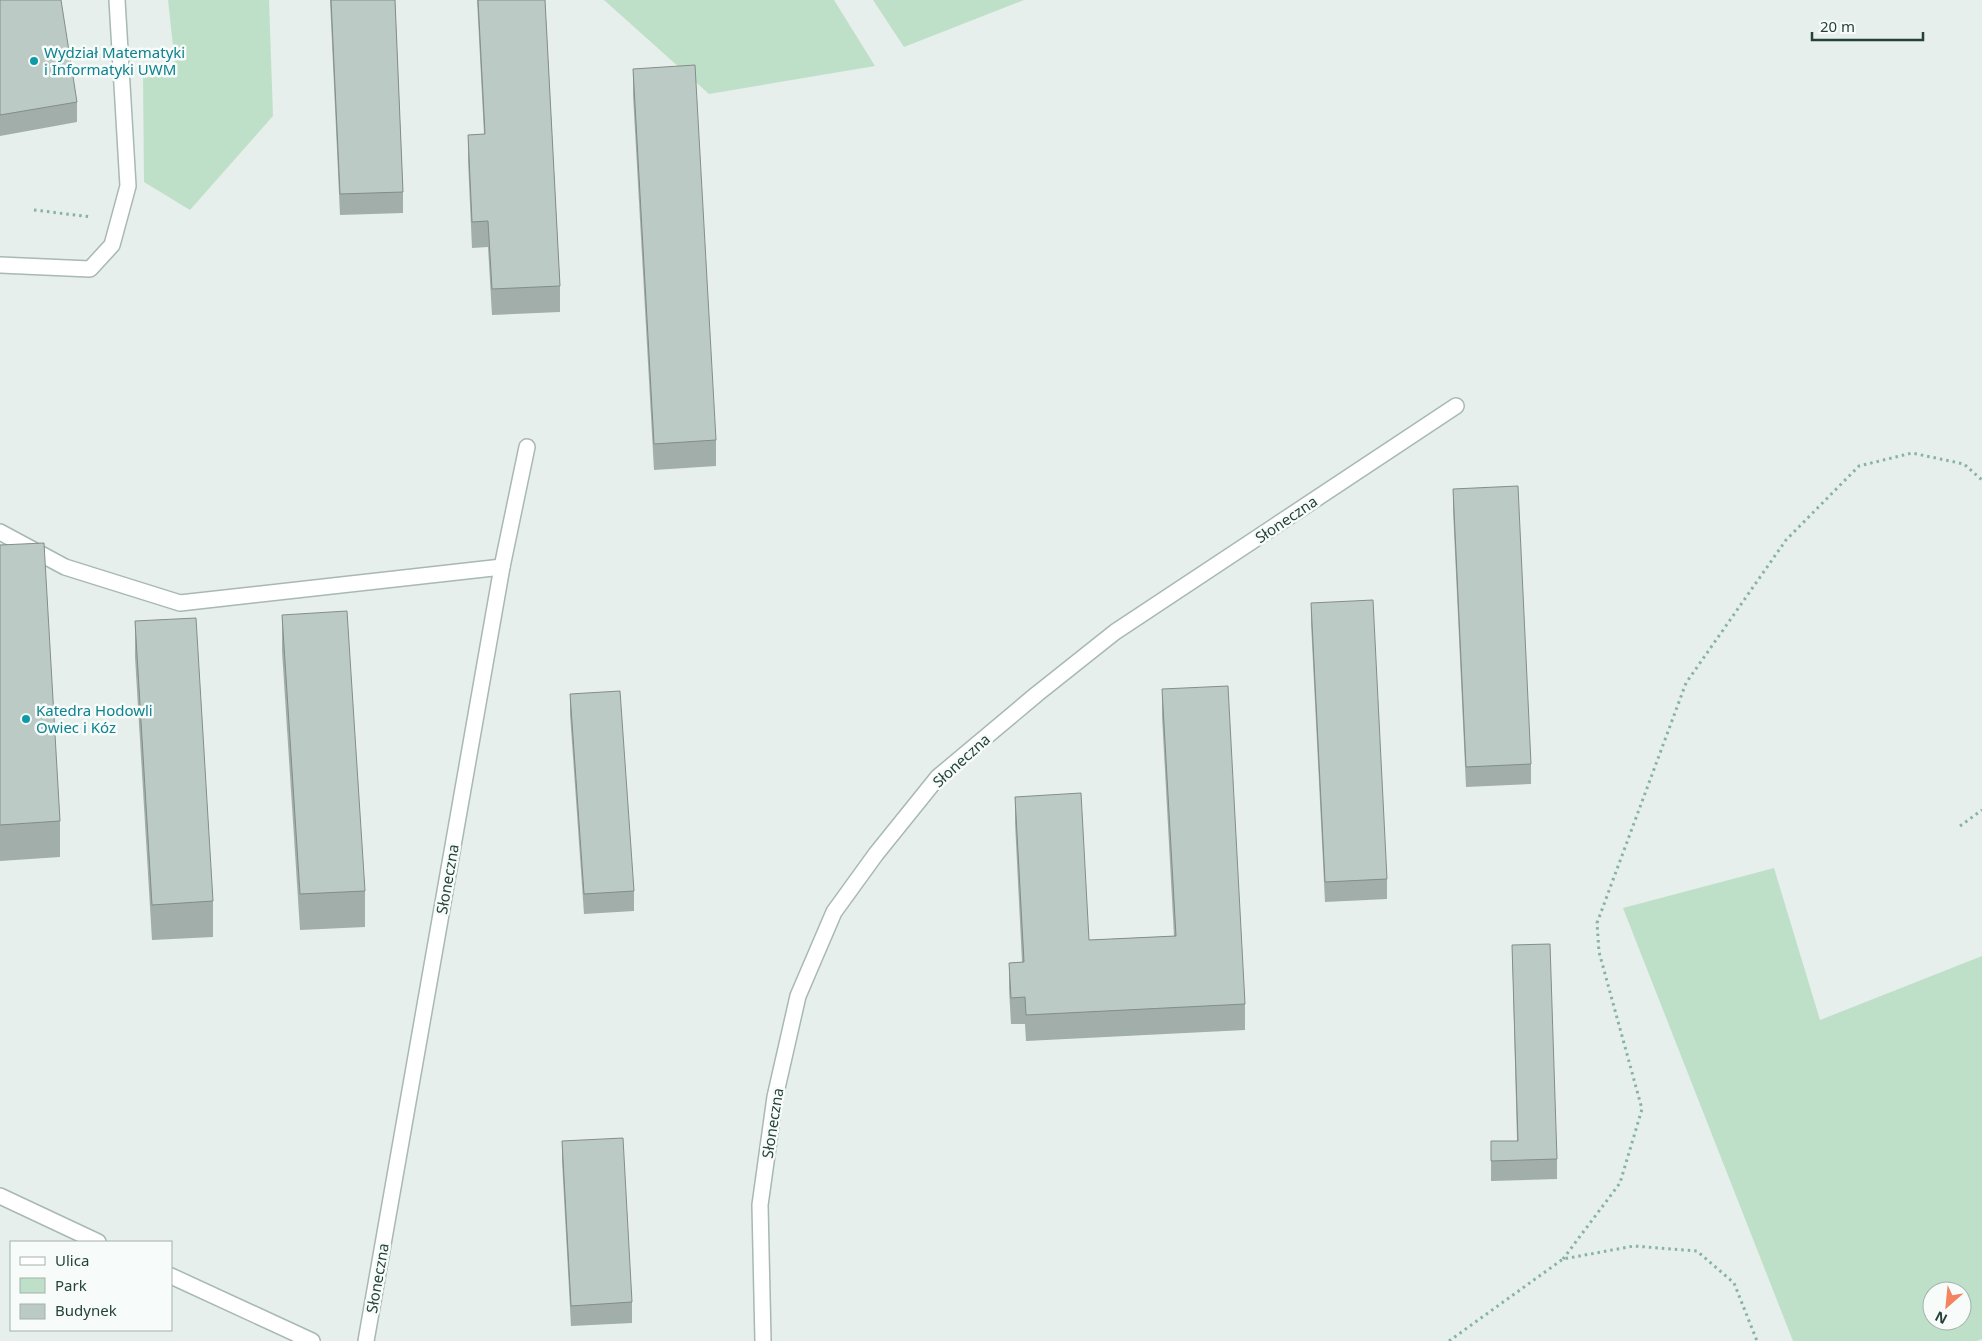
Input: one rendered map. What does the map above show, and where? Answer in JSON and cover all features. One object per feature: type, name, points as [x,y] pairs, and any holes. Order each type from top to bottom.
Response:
[{"type":"street","points":[[0,265],[90,270],[112,246],[128,186],[117,0]]},
{"type":"street","name":"Słoneczna","points":[[763,1341],[760,1205],[775,1097],[798,996],[834,912],[876,854],[938,777],[1115,632],[1456,406]]},
{"type":"street","name":"Słoneczna","points":[[366,1341],[502,566],[527,447]]},
{"type":"street","points":[[0,532],[65,567],[180,603],[502,566]]},
{"type":"street","points":[[0,1196],[96,1241]]},
{"type":"street","points":[[172,1276],[312,1341]]},
{"type":"path","points":[[34,210],[98,217]]},
{"type":"path","points":[[1448,1341],[1563,1259],[1620,1183],[1642,1109],[1598,952],[1597,923],[1686,683],[1786,540],[1859,466],[1912,453],[1964,464],[1982,480]]},
{"type":"path","points":[[1960,826],[1982,810]]},
{"type":"path","points":[[1563,1259],[1634,1246],[1697,1251],[1734,1283],[1757,1341]]},
{"type":"green space","points":[[168,0],[269,0],[273,116],[190,210],[144,182],[143,78],[176,74]]},
{"type":"green space","points":[[604,0],[834,0],[875,66],[709,94]]},
{"type":"green space","points":[[873,0],[1024,0],[904,47]]},
{"type":"green space","points":[[1774,868],[1820,1020],[1982,956],[1982,1339],[1977,1341],[1793,1341],[1623,908]]},
{"type":"building","name":"Wydział Matematyki i Informatyki UWM","points":[[0,0],[61,0],[77,102],[0,115]]},
{"type":"building","points":[[331,0],[395,0],[403,192],[340,194]]},
{"type":"building","points":[[478,0],[545,0],[560,286],[492,289],[488,221],[472,222],[468,135],[485,134]]},
{"type":"building","points":[[695,65],[716,440],[654,444],[633,69]]},
{"type":"building","points":[[1518,486],[1531,764],[1466,767],[1453,489]]},
{"type":"building","name":"Katedra Hodowli Owiec i Kóz","points":[[44,543],[60,821],[0,825],[0,545]]},
{"type":"building","points":[[1373,600],[1387,879],[1325,882],[1311,603]]},
{"type":"building","points":[[347,611],[365,891],[300,894],[282,615]]},
{"type":"building","points":[[196,618],[213,901],[152,905],[135,621]]},
{"type":"building","points":[[1228,686],[1245,1004],[1026,1015],[1025,997],[1011,998],[1009,963],[1024,962],[1015,797],[1081,793],[1089,940],[1176,936],[1162,689]]},
{"type":"building","points":[[620,691],[634,891],[584,894],[570,694]]},
{"type":"building","points":[[1550,944],[1557,1159],[1491,1161],[1491,1141],[1518,1141],[1512,945]]},
{"type":"building","points":[[623,1138],[632,1302],[571,1306],[562,1141]]},
{"type":"place","name":"Wydział Matematyki i Informatyki UWM","points":[[34,61]]},
{"type":"place","name":"Katedra Hodowli Owiec i Kóz","points":[[26,719]]}]
